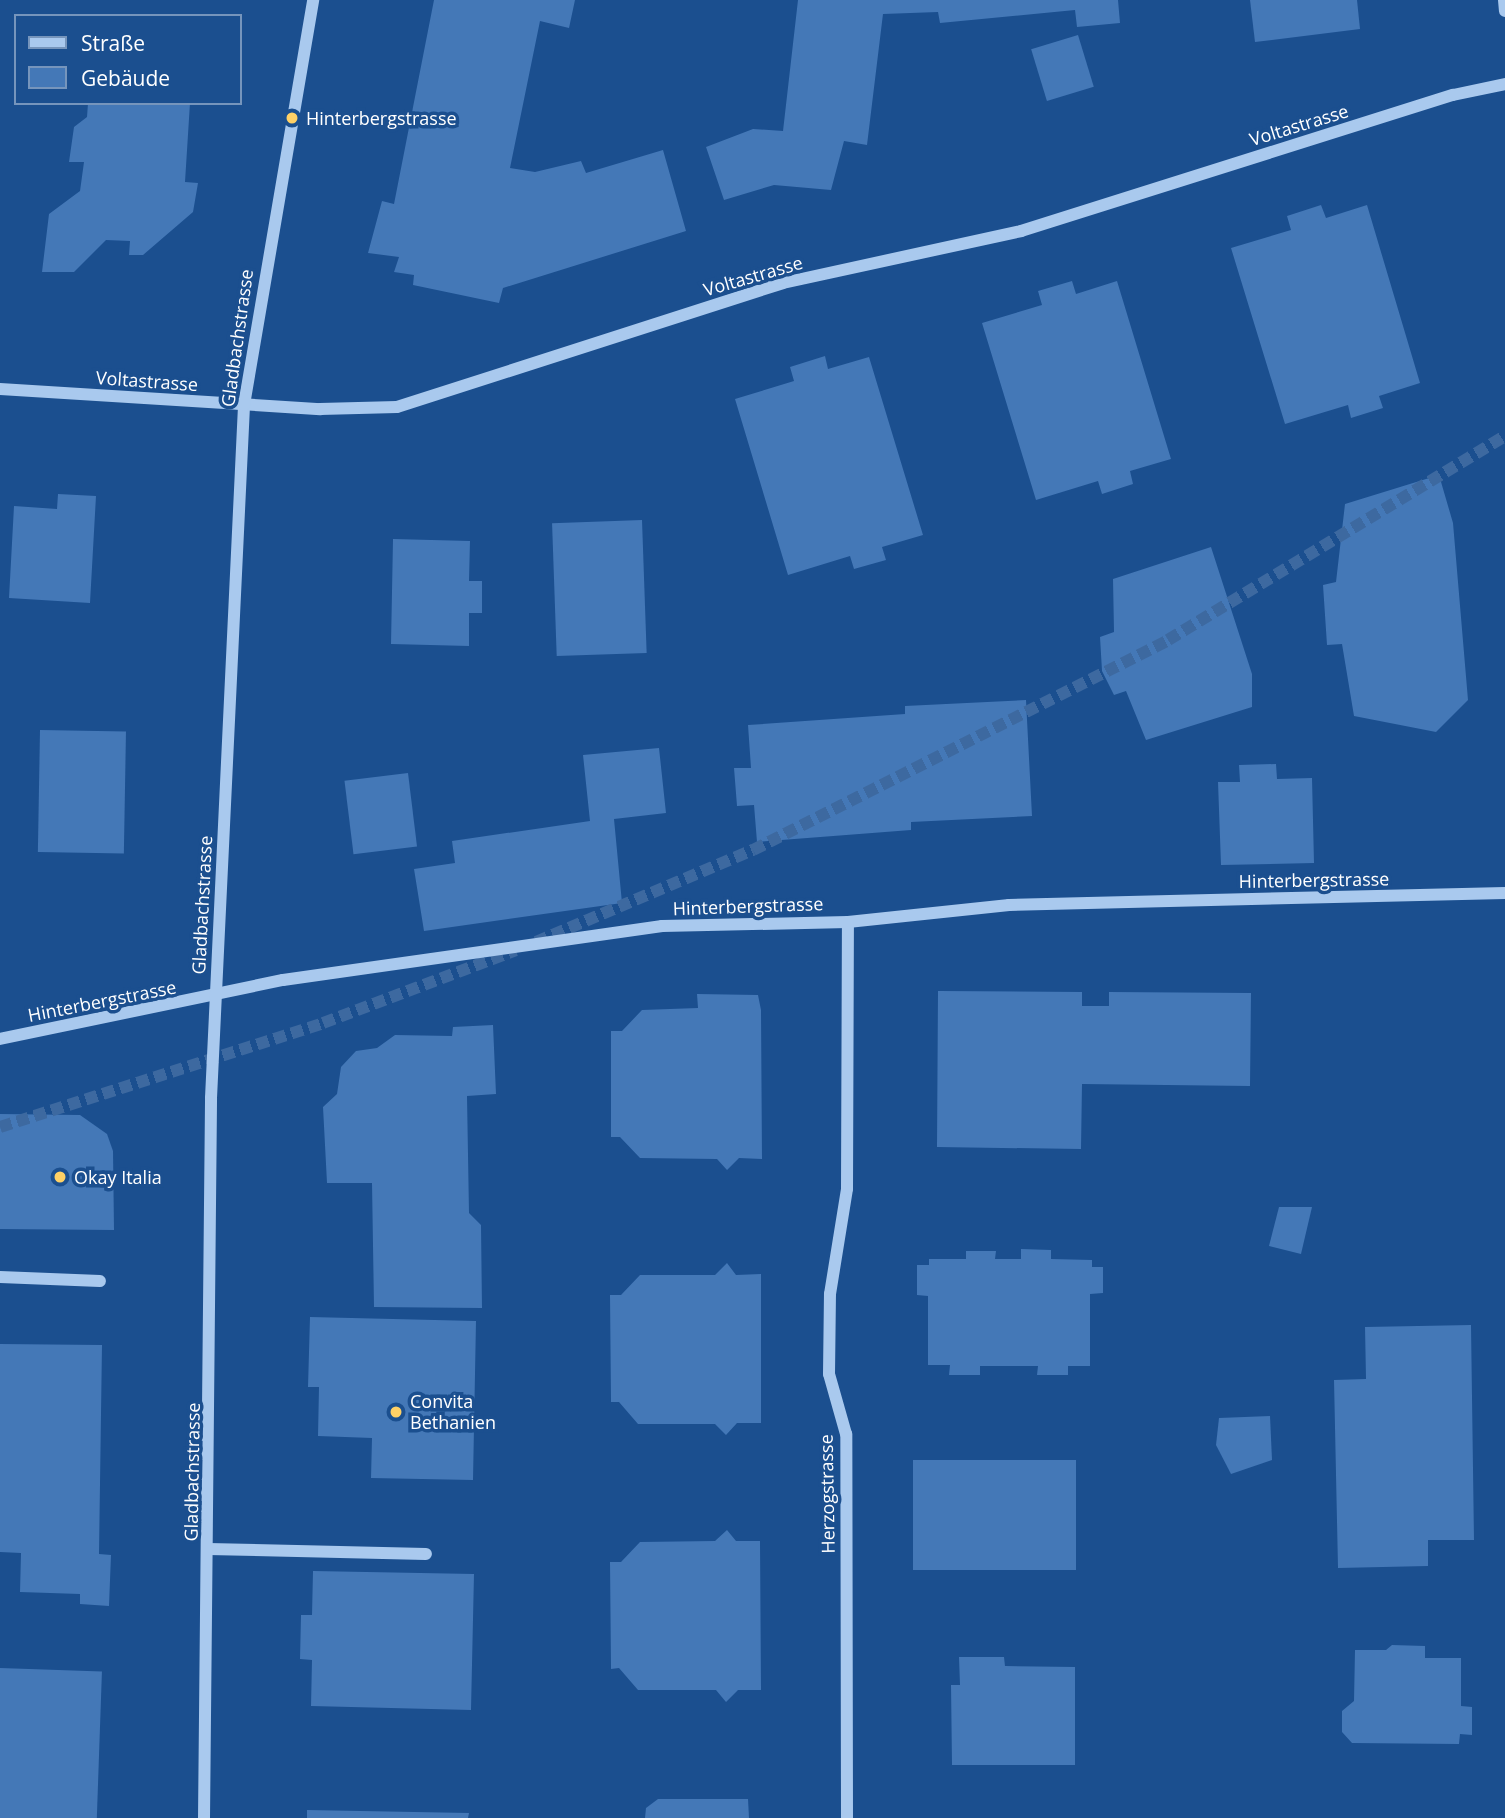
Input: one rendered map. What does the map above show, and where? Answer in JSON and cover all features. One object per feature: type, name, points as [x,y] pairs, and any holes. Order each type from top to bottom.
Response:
[{"type":"street","name":"Gladbachstrasse","points":[[204,1818],[215,995],[244,405],[313,0]]},
{"type":"street","points":[[1504,0],[1505,12]]},
{"type":"street","name":"Voltastrasse","points":[[0,389],[244,405],[397,407],[783,283],[1021,230],[1453,95],[1505,84]]},
{"type":"street","name":"Hinterbergstrasse","points":[[0,1038],[215,995],[544,939],[662,926],[848,922],[1009,905],[1505,893]]},
{"type":"street","name":"Herzogstrasse","points":[[846,1818],[846,1434],[829,1374],[830,1294],[847,1189],[848,922]]},
{"type":"street","points":[[0,1277],[100,1281]]},
{"type":"street","points":[[208,1549],[426,1554]]},
{"type":"building","points":[[434,0],[575,0],[569,28],[540,21],[510,168],[535,172],[581,161],[586,173],[663,150],[686,231],[503,288],[499,303],[413,285],[414,275],[394,272],[399,257],[368,253],[382,201],[394,204]]},
{"type":"building","points":[[798,0],[1118,0],[1120,23],[1077,27],[1075,10],[940,23],[938,12],[883,14],[867,145],[844,141],[831,190],[774,185],[724,200],[706,147],[753,129],[783,131]]},
{"type":"building","points":[[1250,0],[1357,0],[1360,29],[1255,42]]},
{"type":"building","points":[[1078,35],[1094,87],[1047,101],[1031,49]]},
{"type":"building","points":[[88,105],[190,105],[185,182],[198,183],[193,212],[143,255],[129,255],[130,241],[106,240],[74,272],[42,272],[49,214],[80,191],[84,162],[69,162],[74,127],[87,117]]},
{"type":"building","points":[[1321,205],[1326,218],[1367,205],[1420,383],[1379,396],[1383,408],[1351,418],[1348,405],[1285,424],[1231,248],[1291,230],[1287,216]]},
{"type":"building","points":[[1072,281],[1076,294],[1117,281],[1171,459],[1130,471],[1133,484],[1102,494],[1098,481],[1036,500],[982,323],[1042,305],[1038,291]]},
{"type":"building","points":[[825,356],[828,369],[869,357],[923,535],[882,547],[886,560],[854,569],[850,556],[788,575],[735,399],[794,381],[790,367]]},
{"type":"building","points":[[1439,475],[1453,523],[1468,700],[1436,732],[1354,716],[1342,644],[1327,645],[1323,585],[1336,582],[1345,504]]},
{"type":"building","points":[[58,494],[96,496],[90,603],[9,598],[14,506],[57,509]]},
{"type":"building","points":[[642,520],[647,653],[557,656],[552,523]]},
{"type":"building","points":[[393,539],[470,541],[469,581],[482,581],[482,613],[469,613],[469,646],[391,644]]},
{"type":"building","points":[[1211,547],[1252,674],[1252,707],[1146,740],[1126,691],[1114,695],[1102,671],[1100,637],[1114,632],[1113,579]]},
{"type":"building","points":[[1026,700],[1032,816],[911,822],[911,830],[757,842],[754,805],[737,806],[734,768],[751,768],[748,725],[905,714],[905,706]]},
{"type":"building","points":[[40,730],[126,732],[124,853],[38,852]]},
{"type":"building","points":[[659,748],[666,813],[614,819],[622,903],[424,931],[414,869],[455,863],[452,841],[590,821],[583,755]]},
{"type":"building","points":[[1276,764],[1277,779],[1312,778],[1314,863],[1221,865],[1218,782],[1240,782],[1239,765]]},
{"type":"building","points":[[408,773],[417,846],[353,854],[344,781]]},
{"type":"building","points":[[938,991],[1082,992],[1082,1006],[1109,1006],[1109,992],[1251,993],[1250,1086],[1082,1084],[1081,1149],[937,1147]]},
{"type":"building","points":[[697,994],[758,995],[761,1010],[762,1159],[739,1158],[727,1170],[717,1159],[640,1158],[620,1137],[611,1137],[611,1031],[622,1031],[642,1010],[698,1008]]},
{"type":"building","points":[[493,1025],[496,1094],[467,1096],[469,1213],[481,1225],[482,1308],[374,1307],[372,1183],[327,1183],[323,1107],[337,1094],[341,1067],[356,1051],[377,1048],[395,1035],[452,1036],[453,1027]]},
{"type":"building","points":[[0,1114],[80,1115],[107,1134],[113,1151],[114,1230],[0,1229]]},
{"type":"building","points":[[1279,1207],[1312,1207],[1301,1254],[1269,1246]]},
{"type":"building","points":[[1021,1249],[1051,1250],[1051,1259],[1092,1260],[1092,1267],[1103,1267],[1103,1293],[1090,1294],[1090,1366],[1068,1366],[1068,1375],[1037,1375],[1038,1366],[980,1366],[980,1375],[949,1375],[950,1365],[928,1365],[928,1296],[917,1295],[917,1265],[929,1265],[929,1259],[966,1259],[966,1251],[996,1251],[995,1259],[1021,1259]]},
{"type":"building","points":[[727,1263],[736,1275],[761,1274],[761,1423],[737,1423],[726,1435],[715,1424],[638,1424],[619,1402],[611,1402],[610,1295],[621,1295],[640,1275],[715,1275]]},
{"type":"building","name":"Convita Bethanien","points":[[310,1317],[476,1321],[473,1480],[371,1478],[372,1438],[318,1436],[319,1387],[308,1387]]},
{"type":"building","points":[[1471,1325],[1474,1540],[1428,1540],[1428,1566],[1338,1568],[1334,1380],[1366,1379],[1365,1327]]},
{"type":"building","points":[[0,1344],[102,1345],[99,1554],[111,1555],[109,1606],[80,1604],[80,1594],[20,1592],[21,1553],[0,1552]]},
{"type":"building","points":[[1270,1416],[1272,1460],[1231,1474],[1216,1445],[1219,1418]]},
{"type":"building","points":[[913,1460],[1076,1460],[1076,1570],[913,1570]]},
{"type":"building","points":[[727,1530],[736,1541],[760,1541],[761,1690],[738,1690],[726,1702],[716,1690],[638,1690],[619,1668],[611,1669],[610,1562],[621,1562],[640,1542],[715,1541]]},
{"type":"building","points":[[313,1571],[474,1574],[471,1710],[311,1706],[312,1660],[300,1659],[301,1615],[312,1615]]},
{"type":"building","points":[[1392,1645],[1425,1646],[1425,1658],[1461,1658],[1461,1706],[1472,1707],[1472,1735],[1460,1734],[1459,1744],[1352,1743],[1342,1732],[1342,1711],[1354,1701],[1355,1650],[1386,1650]]},
{"type":"building","points":[[959,1657],[1004,1657],[1005,1666],[1075,1667],[1075,1765],[952,1765],[951,1685],[960,1685]]},
{"type":"building","points":[[0,1668],[102,1672],[97,1818],[0,1818]]},
{"type":"building","points":[[658,1799],[748,1799],[749,1818],[645,1818],[646,1808]]},
{"type":"building","points":[[307,1810],[469,1813],[468,1818],[307,1818]]},
{"type":"tunnel","points":[[536,942],[753,850],[1168,640],[1505,436]]},
{"type":"tunnel","points":[[0,1127],[323,1023],[516,950]]},
{"type":"place","name":"Hinterbergstrasse","points":[[292,118]]},
{"type":"place","name":"Okay Italia","points":[[60,1177]]},
{"type":"place","name":"Convita Bethanien","points":[[396,1412]]}]
